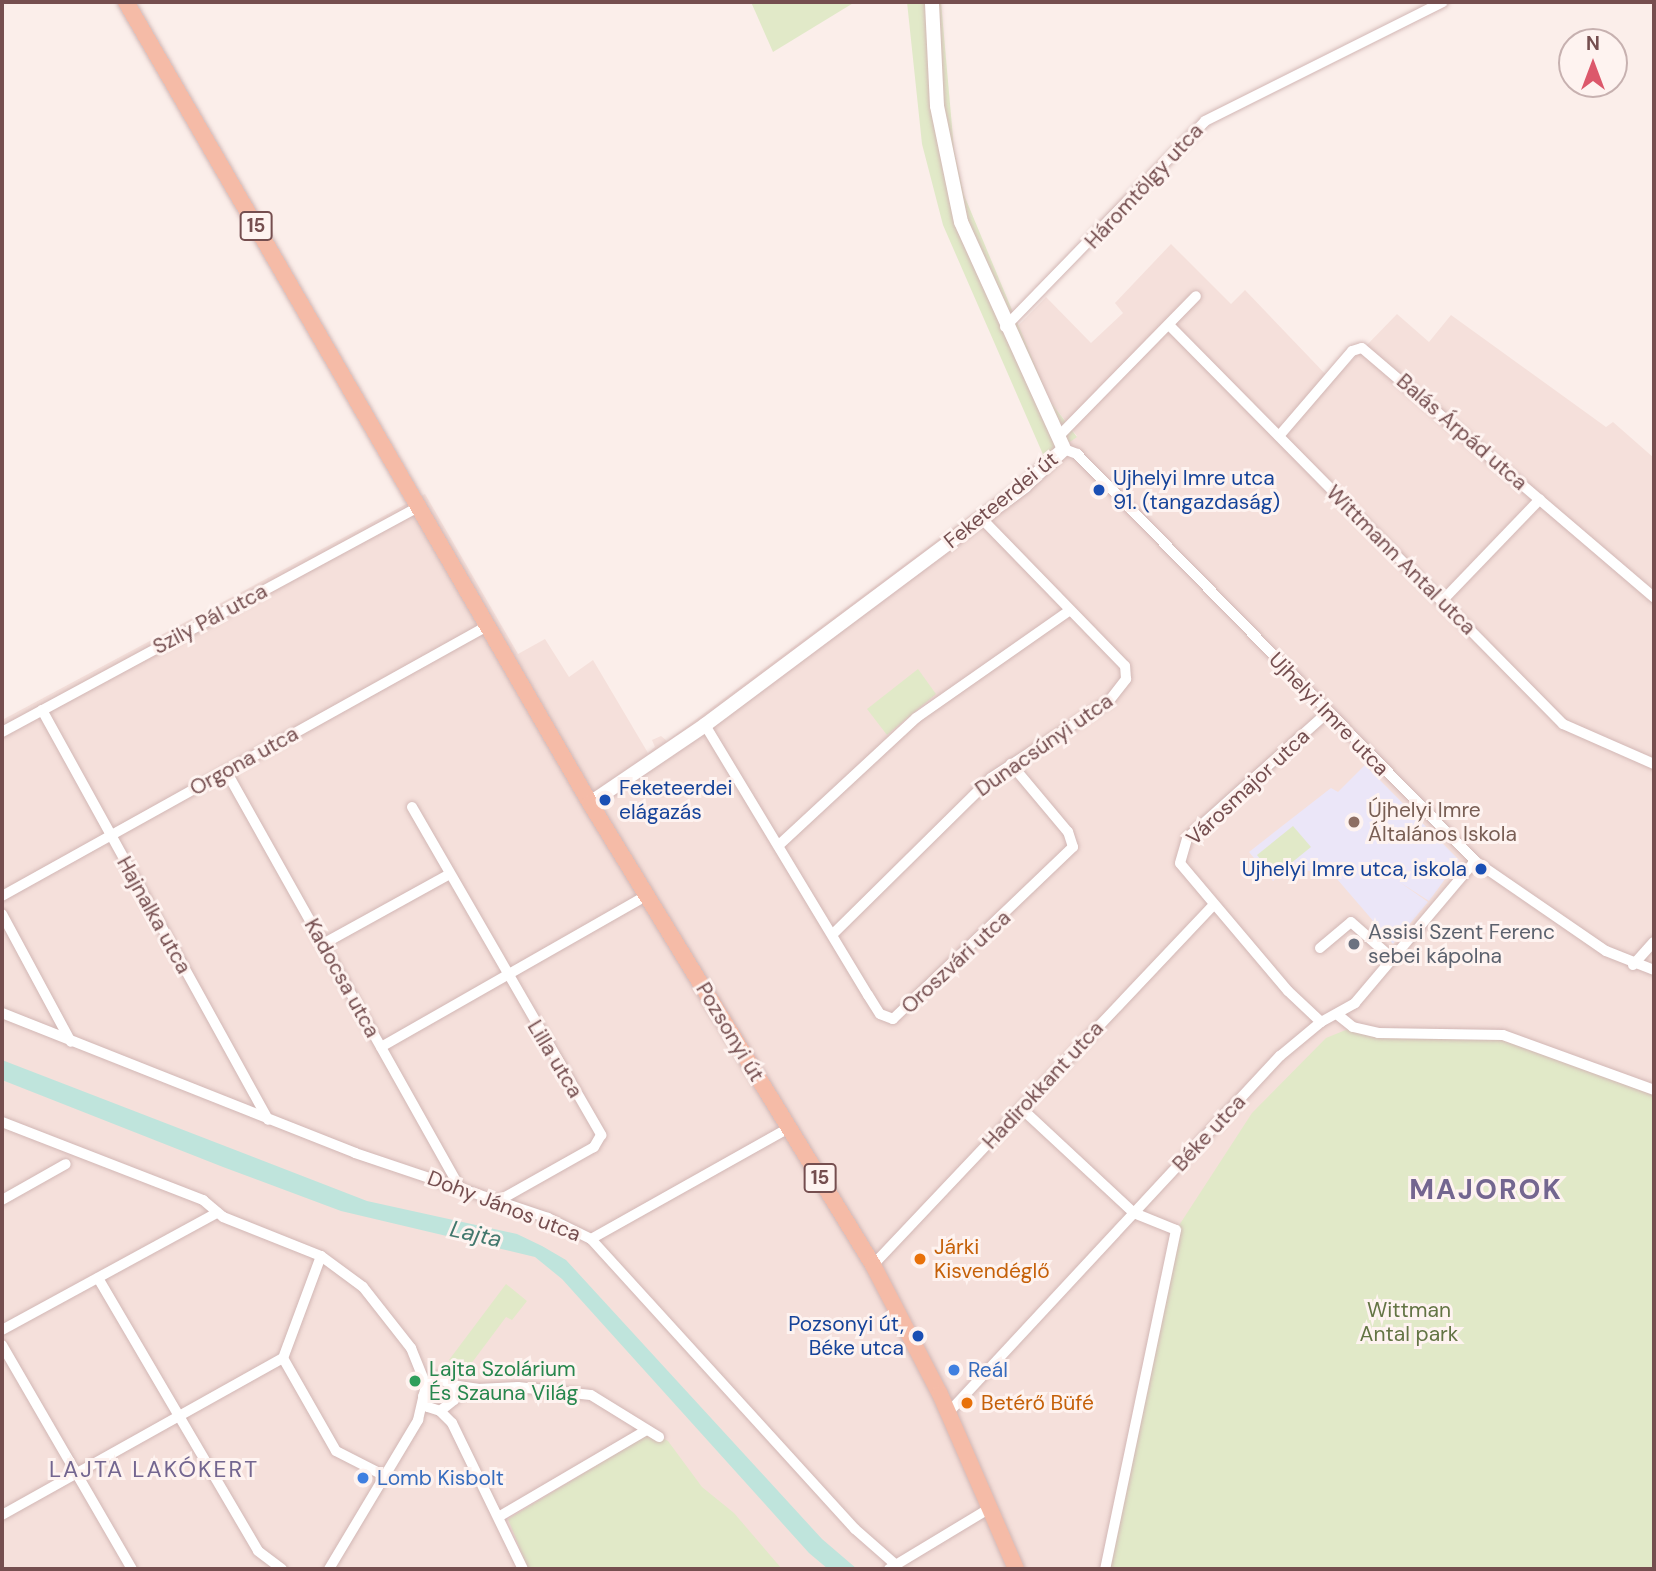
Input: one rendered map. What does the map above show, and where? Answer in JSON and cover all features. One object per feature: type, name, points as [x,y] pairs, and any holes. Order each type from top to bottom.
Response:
[{"type":"main road","name":"15","points":[[126,2],[418,507]]},
{"type":"main road","name":"Feketeerdei út","points":[[590,803],[705,725],[1059,459],[1061,443],[971,249],[949,173],[937,106],[932,2]]},
{"type":"main road","name":"Pozsonyi út","points":[[418,507],[590,803],[873,1265],[948,1413],[1016,1569]]},
{"type":"street","name":"Háromtölgy utca","points":[[1005,327],[1205,121],[1443,2]]},
{"type":"street","points":[[1061,443],[1196,296]]},
{"type":"street","name":"Wittmann Antal utca","points":[[1169,325],[1563,724],[1654,764]]},
{"type":"street","name":"Balás Árpád utca","points":[[1279,436],[1352,351],[1362,348],[1654,597]]},
{"type":"street","name":"Ujhelyi Imre utca","points":[[1061,443],[1077,454],[1326,713],[1475,862],[1633,965],[1654,970]]},
{"type":"street","points":[[1442,601],[1539,499]]},
{"type":"street","name":"Szily Pál utca","points":[[2,732],[418,507]]},
{"type":"street","name":"Dunacsúnyi utca","points":[[832,934],[942,823],[1012,764],[1109,701],[1126,679],[1125,666],[981,518]]},
{"type":"street","points":[[779,845],[916,718],[1069,611]]},
{"type":"street","name":"Orgona utca","points":[[2,896],[487,626]]},
{"type":"street","name":"Hajnalka utca","points":[[43,710],[268,1119]]},
{"type":"street","name":"Városmajor utca","points":[[1321,1022],[1213,906],[1180,863],[1187,838],[1326,713]]},
{"type":"street","name":"Oroszvári utca","points":[[705,725],[880,1014],[893,1019],[917,1002],[1073,847],[1068,832],[1012,764]]},
{"type":"street","name":"Kadocsa utca","points":[[226,771],[459,1186]]},
{"type":"street","name":"Lilla utca","points":[[412,807],[506,977],[601,1135],[594,1147],[498,1200]]},
{"type":"street","name":"Béke utca","points":[[948,1413],[1280,1056],[1321,1022],[1338,1015],[1355,1003],[1475,862]]},
{"type":"street","points":[[323,944],[448,875]]},
{"type":"street","points":[[381,1047],[647,895]]},
{"type":"street","name":"Hadirokkant utca","points":[[873,1265],[1213,906]]},
{"type":"street","points":[[2,914],[71,1043]]},
{"type":"street","points":[[1320,948],[1351,922],[1393,959]]},
{"type":"street","points":[[1633,965],[1654,942]]},
{"type":"street","name":"Dohy János utca","points":[[2,1013],[71,1043],[268,1119],[498,1200],[591,1239],[855,1529],[892,1566]]},
{"type":"street","points":[[1338,1015],[1353,1027],[1378,1032],[1503,1035],[1654,1090]]},
{"type":"street","points":[[1021,1108],[1133,1213],[1177,1230],[1105,1569]]},
{"type":"street","points":[[2,1122],[203,1200],[217,1213],[321,1256],[363,1287],[424,1370],[437,1379],[451,1385],[478,1389],[558,1389],[591,1395],[621,1410],[645,1431],[659,1437]]},
{"type":"street","points":[[591,1239],[789,1128]]},
{"type":"street","points":[[2,1200],[65,1164]]},
{"type":"street","points":[[2,1330],[217,1213]]},
{"type":"street","points":[[2,1515],[283,1358],[321,1256]]},
{"type":"street","points":[[98,1278],[258,1551],[282,1569]]},
{"type":"street","points":[[2,1345],[132,1569]]},
{"type":"street","points":[[283,1358],[336,1451],[385,1476]]},
{"type":"street","points":[[329,1569],[418,1420],[426,1385],[424,1370]]},
{"type":"street","points":[[426,1385],[437,1379]]},
{"type":"street","points":[[451,1385],[453,1423]]},
{"type":"street","points":[[418,1420],[478,1389]]},
{"type":"street","points":[[423,1396],[453,1423],[500,1516],[523,1569]]},
{"type":"street","points":[[500,1516],[645,1431]]},
{"type":"street","points":[[892,1566],[990,1508]]},
{"type":"shaded area","points":[[1171,244],[1231,304],[1245,290],[1332,381],[1397,314],[1429,342],[1451,315],[1606,427],[1613,422],[1654,458],[1654,1569],[2,1569],[2,720],[425,494],[518,654],[545,639],[569,677],[593,660],[648,753],[655,747],[652,740],[661,736],[667,741],[1077,436],[1050,401],[1016,328],[1046,297],[1091,343],[1123,313],[1115,303]]},
{"type":"shaded area","name":"Újhelyi Imre Általános Iskola","points":[[1365,765],[1459,860],[1429,901],[1398,881],[1428,902],[1393,944],[1331,872],[1286,870],[1273,881],[1249,852],[1331,788],[1338,792]]},
{"type":"green space","points":[[751,2],[855,2],[773,52]]},
{"type":"green space","points":[[907,2],[941,2],[954,149],[964,195],[1050,401],[1077,437],[1045,459],[943,225],[922,144]]},
{"type":"green space","points":[[918,669],[936,694],[887,735],[867,709]]},
{"type":"green space","points":[[1293,826],[1311,847],[1274,877],[1257,855]]},
{"type":"green space","name":"Wittman Antal park","points":[[1353,1027],[1378,1032],[1503,1035],[1654,1093],[1654,1569],[1105,1569],[1176,1230],[1252,1113],[1326,1038]]},
{"type":"green space","points":[[506,1284],[527,1301],[512,1320],[506,1317],[465,1372],[449,1360]]},
{"type":"green space","points":[[652,1432],[668,1441],[702,1487],[734,1513],[782,1569],[528,1569],[508,1519]]},
{"type":"water","name":"Lajta","points":[[2,1060],[367,1201],[517,1234],[566,1260],[822,1539],[857,1569],[828,1569],[809,1553],[562,1279],[535,1257],[341,1211],[2,1080]]},
{"type":"place","name":"Ujhelyi Imre utca 91. (tangazdaság)","points":[[1099,490]]},
{"type":"place","name":"Feketeerdei elágazás","points":[[605,800]]},
{"type":"place","name":"Újhelyi Imre Általános Iskola","points":[[1354,822]]},
{"type":"place","name":"Ujhelyi Imre utca, iskola","points":[[1481,869]]},
{"type":"place","name":"Assisi Szent Ferenc sebei kápolna","points":[[1354,944]]},
{"type":"place","name":"Járki Kisvendéglő","points":[[920,1259]]},
{"type":"place","name":"Pozsonyi út, Béke utca","points":[[918,1336]]},
{"type":"place","name":"Reál","points":[[954,1370]]},
{"type":"place","name":"Lajta Szolárium És Szauna Világ","points":[[415,1381]]},
{"type":"place","name":"Betérő Büfé","points":[[967,1403]]},
{"type":"place","name":"Lomb Kisbolt","points":[[363,1478]]},
{"type":"district","name":"MAJOROK","points":[[1486,1190]]},
{"type":"district","name":"LAJTA LAKÓKERT","points":[[154,1469]]}]
